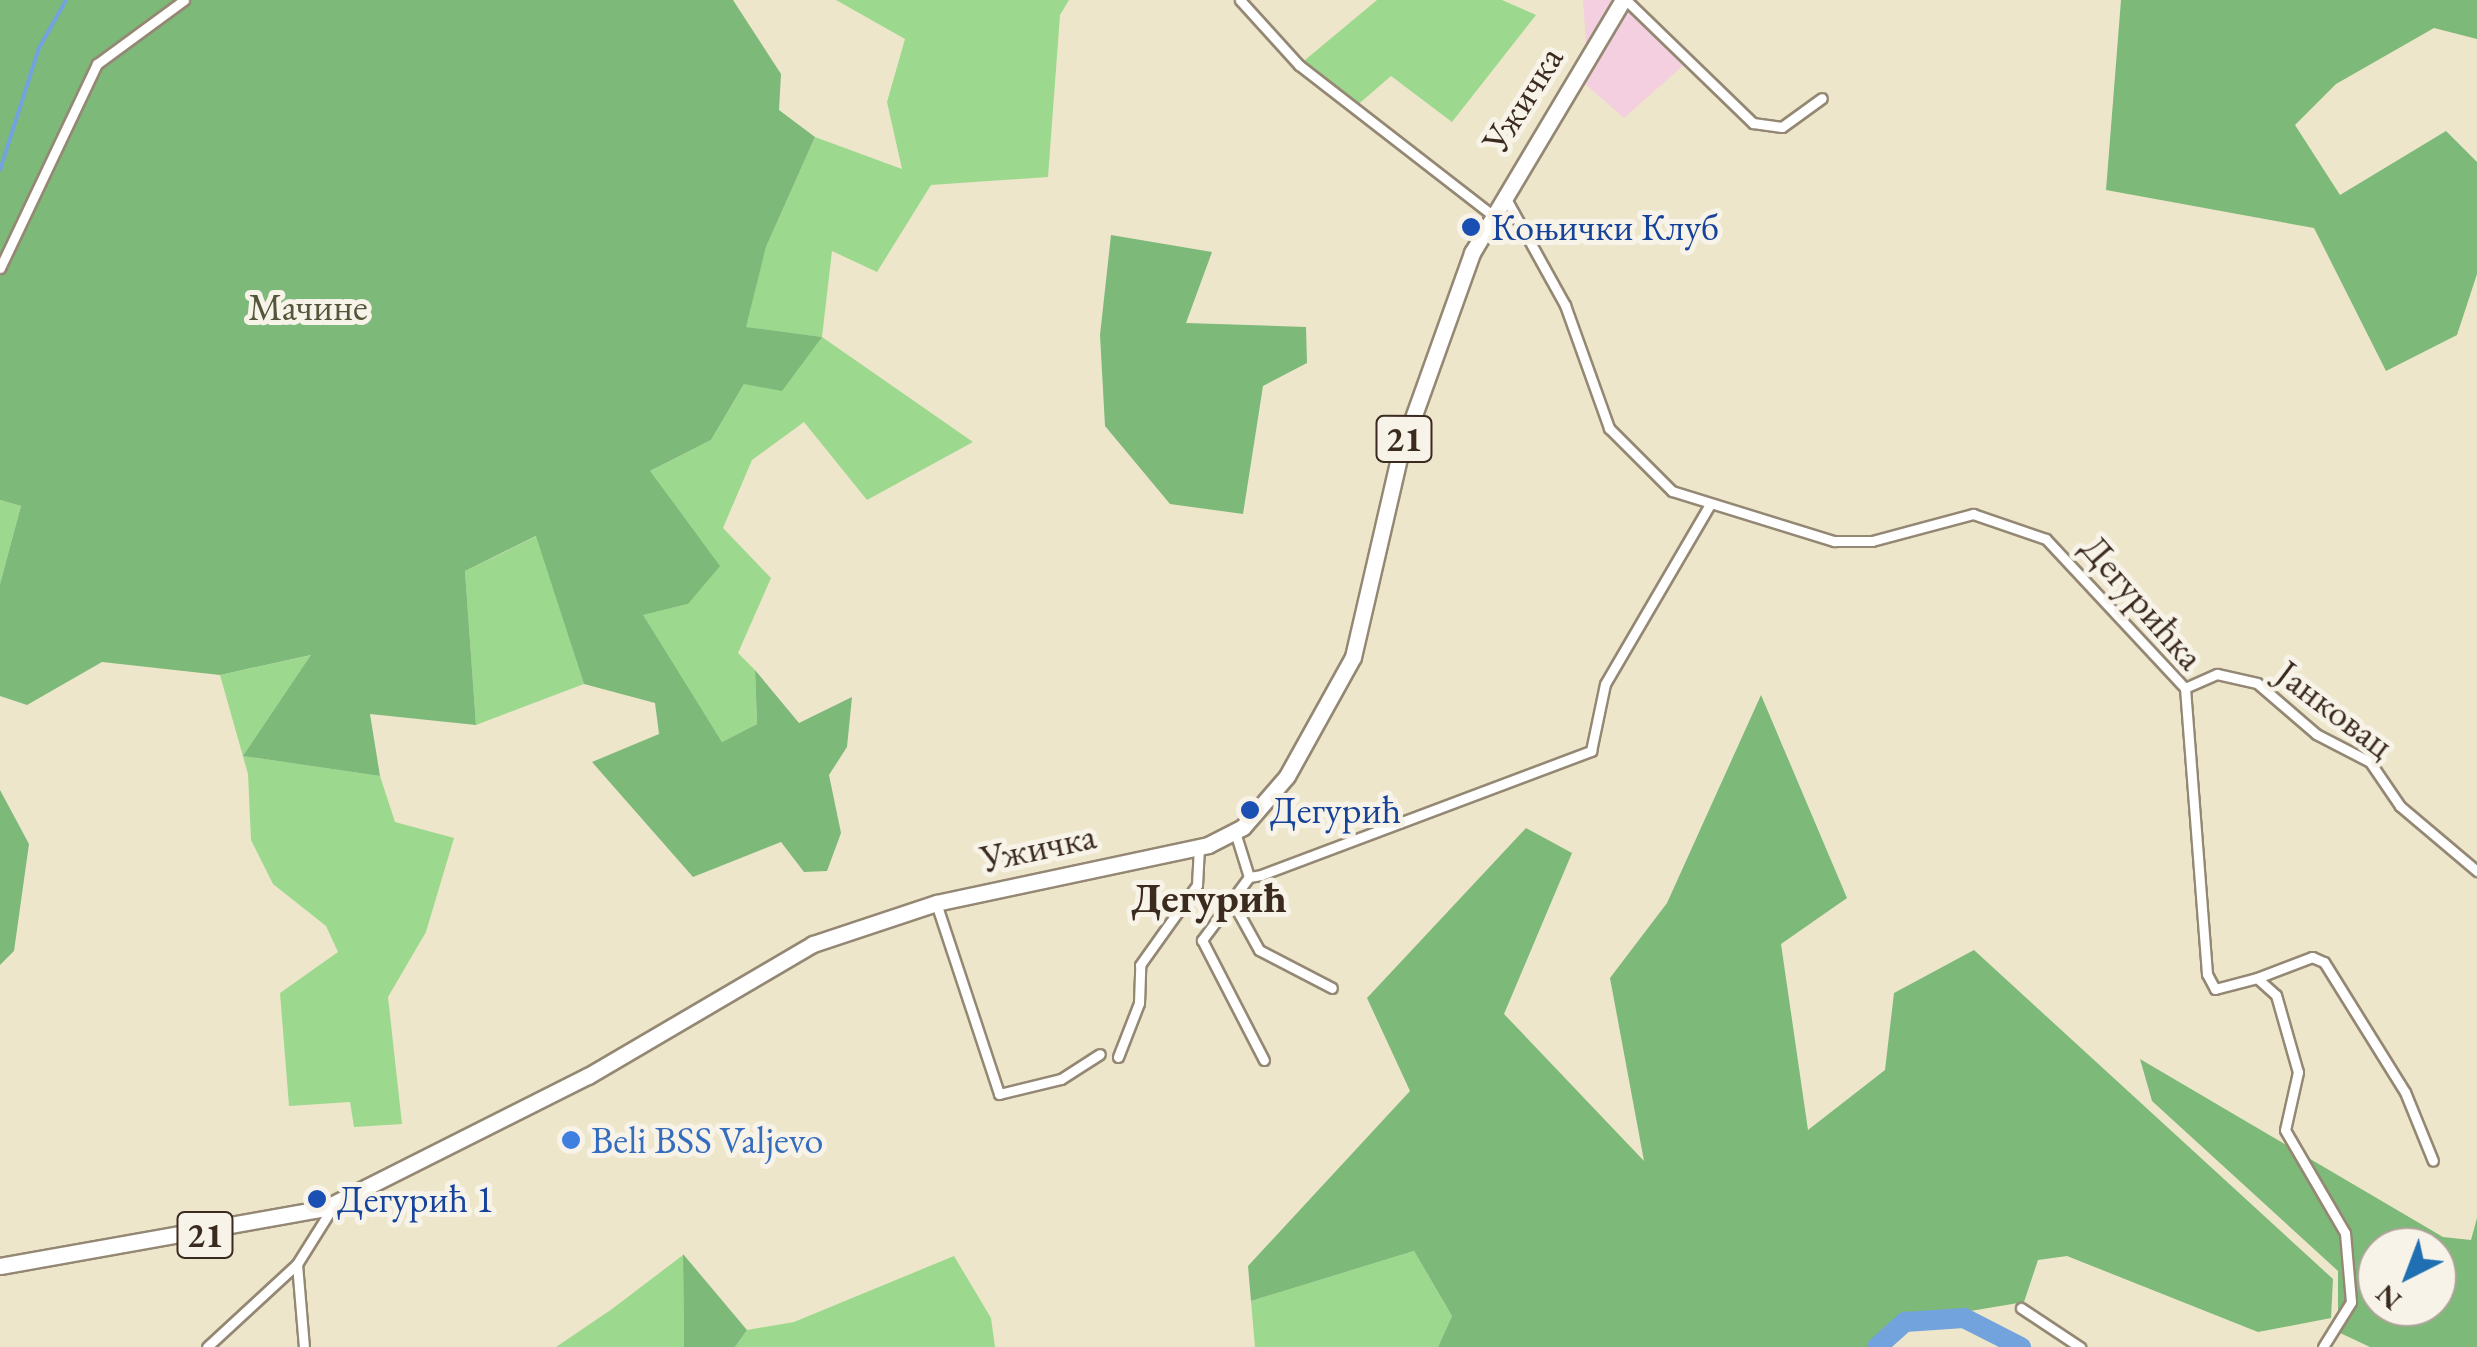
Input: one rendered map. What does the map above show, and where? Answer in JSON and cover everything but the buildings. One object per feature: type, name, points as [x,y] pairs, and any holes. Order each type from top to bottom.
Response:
[{"type":"main road","name":"Ужичка","points":[[0,1266],[229,1231],[335,1204],[588,1076],[791,955],[936,902],[1199,848],[1235,832],[1277,792],[1347,672],[1398,457],[1491,214],[1624,0]]},
{"type":"street","points":[[0,268],[97,64],[184,0]]},
{"type":"street","points":[[1240,0],[1300,66],[1491,214]]},
{"type":"street","points":[[1624,0],[1754,124],[1782,127],[1822,98]]},
{"type":"street","name":"Дегурићка","points":[[1502,192],[1564,305],[1610,428],[1672,491],[1709,506],[1834,541],[1872,542],[1973,514],[2046,539],[2185,688],[2207,974],[2230,992],[2257,978]]},
{"type":"street","points":[[1264,1060],[1202,940],[1248,876],[1591,751],[1605,684],[1709,506]]},
{"type":"street","name":"Јанковац","points":[[2185,688],[2217,674],[2257,682],[2316,734],[2370,762],[2400,806],[2477,871]]},
{"type":"street","points":[[1235,832],[1248,876]]},
{"type":"street","points":[[1118,1058],[1139,1003],[1140,965],[1197,885],[1199,848]]},
{"type":"street","points":[[1232,901],[1259,950],[1332,988]]},
{"type":"street","points":[[936,902],[999,1094],[1061,1079],[1100,1054]]},
{"type":"street","points":[[2323,1347],[2351,1302],[2345,1233],[2285,1130],[2298,1072],[2290,1024],[2257,978],[2312,957],[2324,962],[2405,1092],[2432,1161]]},
{"type":"street","points":[[208,1347],[296,1264],[335,1204]]},
{"type":"street","points":[[296,1264],[304,1347]]},
{"type":"street","points":[[2021,1308],[2080,1347]]},
{"type":"shaded area","points":[[1583,0],[1626,0],[1686,63],[1624,118],[1576,76],[1587,57]]},
{"type":"green space","name":"Мачине","points":[[0,0],[733,0],[781,74],[779,110],[815,137],[766,247],[746,327],[822,337],[782,391],[744,384],[711,440],[650,471],[720,566],[688,604],[643,615],[722,742],[757,724],[755,670],[799,723],[852,697],[847,747],[829,775],[841,833],[827,871],[804,872],[781,842],[693,877],[592,762],[659,734],[655,703],[584,684],[536,536],[465,571],[476,725],[370,714],[380,776],[243,756],[311,655],[220,675],[102,662],[27,705],[0,696],[0,584],[21,506],[0,500]]},
{"type":"green space","points":[[836,0],[1069,0],[1060,15],[1048,177],[931,185],[877,272],[832,251],[822,337],[973,442],[867,500],[804,422],[752,460],[723,528],[771,578],[738,653],[755,670],[757,724],[722,742],[642,615],[688,604],[650,471],[711,440],[744,384],[821,337],[745,327],[766,247],[815,137],[902,169],[887,102],[905,39]]},
{"type":"green space","points":[[1377,0],[1502,0],[1536,15],[1452,122],[1391,76],[1354,108],[1299,65]]},
{"type":"green space","points":[[2121,0],[2477,0],[2477,39],[2434,28],[2336,84],[2295,125],[2340,195],[2446,131],[2477,162],[2477,274],[2457,335],[2386,371],[2314,228],[2106,190]]},
{"type":"green space","points":[[1111,235],[1212,252],[1186,323],[1306,327],[1307,363],[1263,386],[1243,514],[1170,504],[1105,426],[1100,335]]},
{"type":"green space","points":[[0,500],[21,506],[0,584]]},
{"type":"green space","points":[[537,536],[584,684],[476,725],[465,571]]},
{"type":"green space","points":[[312,655],[244,756],[380,776],[395,822],[454,838],[426,932],[388,997],[402,1124],[354,1127],[350,1102],[289,1106],[280,993],[338,952],[326,926],[273,884],[251,840],[248,774],[220,675]]},
{"type":"green space","points":[[1761,695],[1847,898],[1781,944],[1808,1130],[1885,1070],[1894,993],[1974,950],[2333,1279],[2331,1318],[2258,1332],[2067,1256],[2038,1260],[2024,1302],[1905,1322],[1877,1347],[1438,1347],[1452,1316],[1414,1251],[1251,1301],[1248,1266],[1410,1091],[1367,998],[1526,828],[1572,853],[1504,1014],[1644,1161],[1610,978],[1667,903]]},
{"type":"green space","points":[[0,790],[29,844],[14,951],[0,965]]},
{"type":"green space","points":[[2140,1059],[2426,1227],[2357,1227],[2357,1327],[2457,1327],[2457,1238],[2471,1240],[2477,1218],[2477,1347],[2370,1347],[2338,1332],[2338,1271],[2152,1101]]},
{"type":"green space","points":[[1414,1251],[1452,1316],[1438,1347],[1255,1347],[1251,1301]]},
{"type":"green space","points":[[683,1254],[747,1330],[735,1347],[684,1347]]},
{"type":"green space","points":[[683,1255],[684,1347],[556,1347],[612,1309]]},
{"type":"green space","points":[[954,1256],[991,1318],[995,1347],[735,1347],[747,1330],[794,1322]]},
{"type":"waterway","points":[[0,170],[39,48],[66,0]]},
{"type":"waterway","points":[[1877,1347],[1905,1322],[1964,1318],[2021,1347]]},
{"type":"place","name":"Коњички Клуб","points":[[1471,227]]},
{"type":"place","name":"Дегурић","points":[[1250,810]]},
{"type":"place","name":"Beli BSS Valjevo","points":[[571,1140]]},
{"type":"place","name":"Дегурић 1","points":[[317,1199]]},
{"type":"district","name":"Дегурић","points":[[1209,898]]}]
